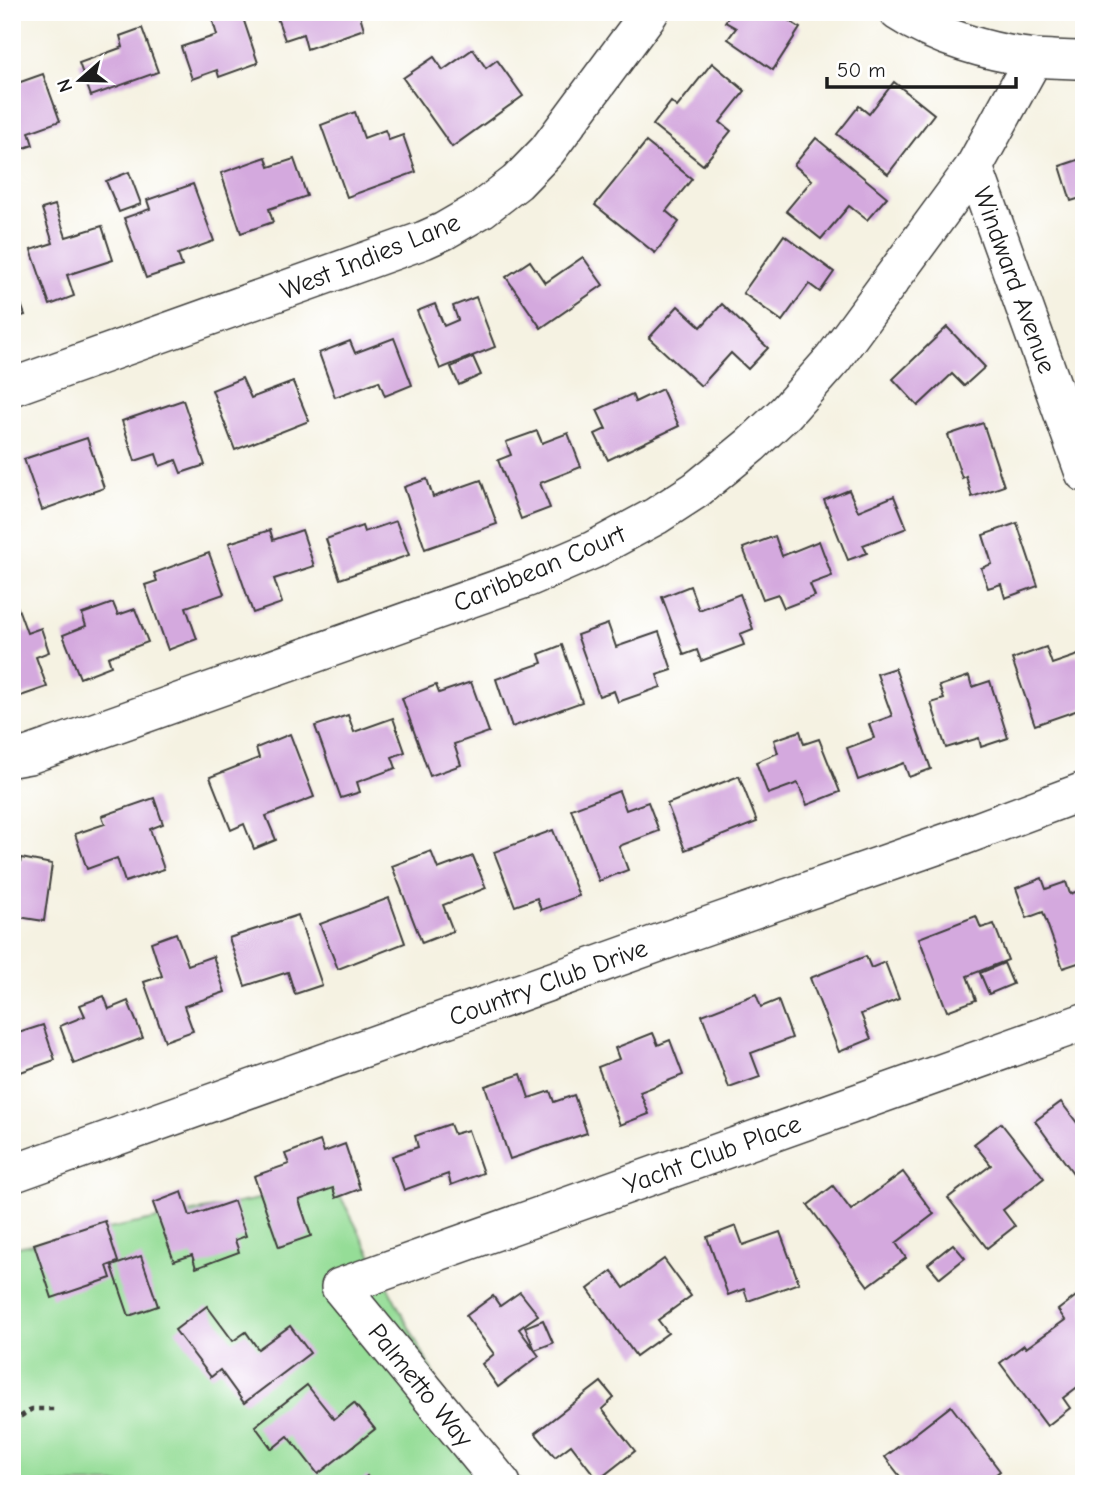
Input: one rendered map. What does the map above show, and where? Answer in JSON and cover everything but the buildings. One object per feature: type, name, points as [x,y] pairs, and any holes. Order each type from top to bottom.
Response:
[{"type":"street","name":"West Indies Lane","points":[[12,387],[424,240],[482,209],[517,182],[547,151],[650,12]]},
{"type":"street","points":[[898,12],[944,35],[988,49],[1034,58],[1084,60]]},
{"type":"street","name":"Caribbean Court","points":[[12,758],[42,751],[528,578],[593,550],[656,516],[696,490],[786,412],[833,359],[974,167],[1034,58]]},
{"type":"street","name":"Windward Avenue","points":[[974,167],[1084,473]]},
{"type":"street","name":"Country Club Drive","points":[[12,1174],[943,844],[1084,790]]},
{"type":"street","name":"Yacht Club Place","points":[[340,1287],[1084,1022]]},
{"type":"street","name":"Palmetto Way","points":[[340,1287],[502,1484]]},
{"type":"path","points":[[12,1422],[32,1409],[55,1409]]},
{"type":"green space","points":[[334,1184],[491,1484],[12,1484],[12,1248]]}]
